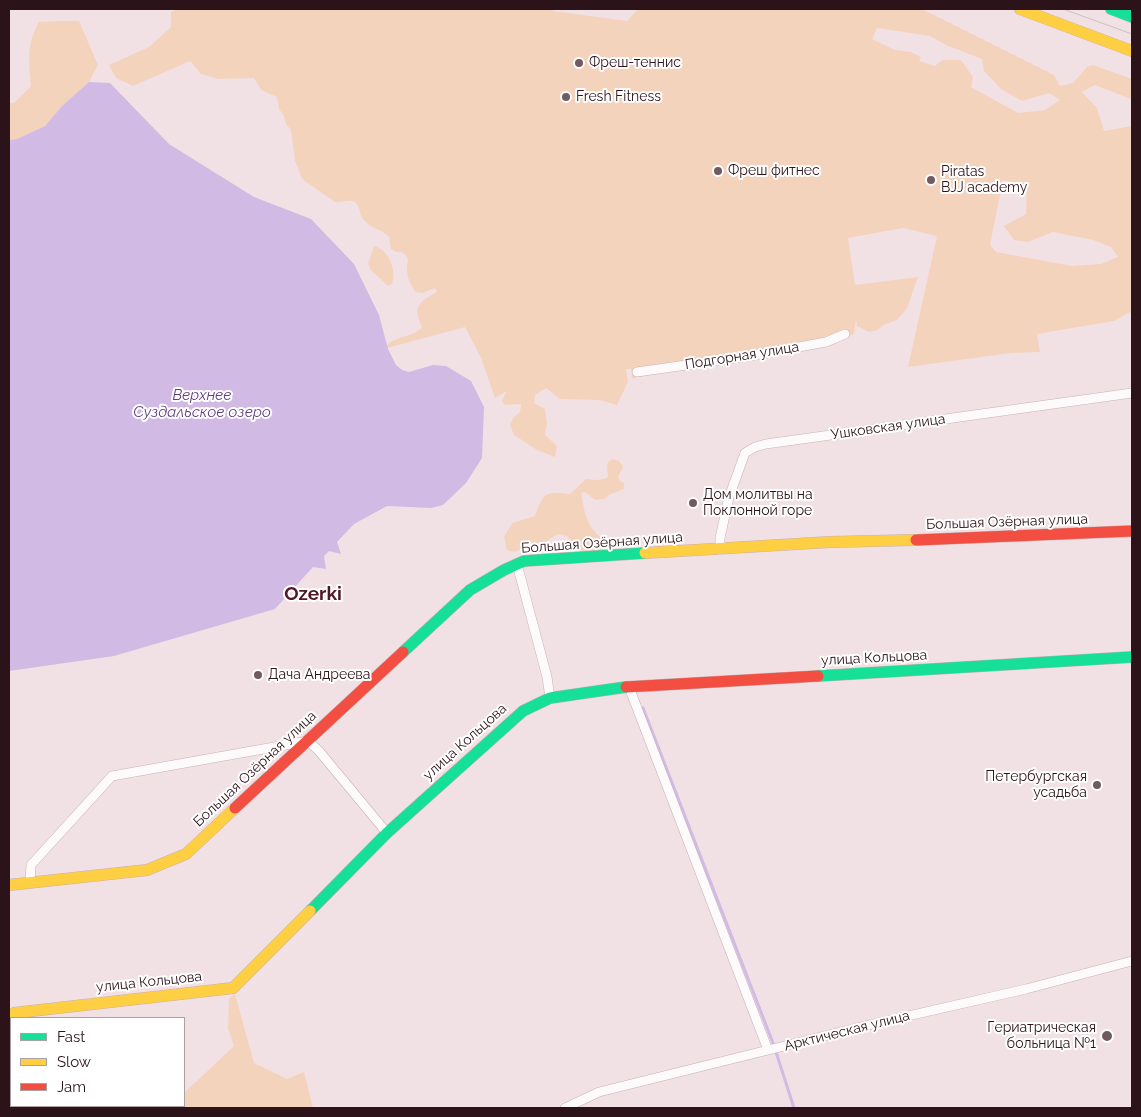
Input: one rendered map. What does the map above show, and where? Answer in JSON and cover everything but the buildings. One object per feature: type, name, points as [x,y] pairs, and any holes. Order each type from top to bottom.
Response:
[{"type":"street","points":[[1020,9],[1132,51]]},
{"type":"street","points":[[1111,9],[1132,17]]},
{"type":"street","name":"Подгорная улица","points":[[637,372],[750,356],[826,342],[845,334]]},
{"type":"street","name":"Ушковская улица","points":[[720,550],[720,538],[729,497],[745,453],[755,447],[1132,392]]},
{"type":"street","name":"Большая Озёрная улица","points":[[9,885],[147,870],[186,854],[470,590],[517,564],[538,560],[830,542],[939,540],[1132,531]]},
{"type":"street","points":[[517,564],[547,676],[550,698]]},
{"type":"street","name":"улица Кольцова","points":[[14,1013],[233,988],[387,833],[523,711],[550,698],[628,687],[1132,657]]},
{"type":"street","points":[[628,687],[768,1050]]},
{"type":"street","points":[[30,883],[31,865],[112,776],[308,741],[319,751],[387,833]]},
{"type":"street","name":"Арктическая улица","points":[[565,1108],[599,1092],[873,1024],[1026,989],[1132,961]]},
{"type":"shaded area","name":"Фреш фитнес","points":[[178,9],[552,9],[554,11],[627,21],[638,9],[922,9],[1054,75],[1060,86],[1073,83],[1087,67],[1093,65],[1132,79],[1131,99],[1095,85],[1082,92],[1097,108],[1104,131],[1132,126],[1132,311],[1114,321],[1037,334],[1040,352],[1011,353],[908,367],[937,236],[903,228],[848,238],[855,285],[918,277],[907,308],[897,320],[883,325],[878,330],[869,332],[857,326],[856,319],[854,334],[831,346],[632,378],[631,369],[626,369],[628,382],[617,405],[599,400],[560,399],[546,388],[535,395],[534,403],[545,409],[547,424],[545,435],[557,446],[555,457],[537,450],[514,435],[510,425],[513,418],[520,412],[521,404],[504,405],[502,400],[507,391],[495,398],[481,358],[465,327],[387,348],[387,345],[391,342],[414,333],[422,327],[418,314],[419,305],[437,292],[435,288],[422,293],[415,292],[408,276],[407,257],[402,252],[396,252],[391,249],[389,237],[366,222],[355,202],[335,202],[302,179],[295,161],[291,130],[279,109],[277,97],[261,90],[254,78],[218,79],[201,74],[190,61],[133,86],[116,78],[109,65],[149,47],[171,27],[171,12]],"holes":[[[877,28],[930,36],[948,46],[982,59],[984,71],[1001,89],[1022,101],[1049,93],[1060,100],[1045,110],[1018,113],[971,87],[973,77],[961,60],[942,60],[935,66],[919,61],[921,57],[911,52],[895,50],[872,39]],[[1003,180],[1027,186],[1026,214],[1004,226],[1014,240],[1028,242],[1053,232],[1093,240],[1111,247],[1118,257],[1101,264],[1072,266],[996,252],[990,245]]]},
{"type":"shaded area","points":[[79,21],[98,65],[89,82],[62,106],[45,126],[17,139],[9,140],[9,103],[14,103],[31,86],[29,53],[35,30],[39,22]]},
{"type":"shaded area","points":[[374,246],[384,251],[390,261],[393,279],[392,284],[388,286],[371,270],[368,264]]},
{"type":"shaded area","points":[[613,459],[619,461],[623,467],[618,477],[624,483],[624,489],[604,499],[595,500],[585,492],[581,493],[591,526],[606,541],[605,550],[580,550],[567,536],[558,534],[542,544],[527,542],[513,552],[507,550],[504,537],[512,523],[535,516],[540,502],[546,495],[555,493],[570,494],[586,479],[600,480],[608,477],[607,466],[609,461]]},
{"type":"shaded area","points":[[235,994],[254,1063],[287,1079],[304,1072],[313,1108],[141,1108],[185,1107],[185,1092],[234,1046],[228,1028],[229,998]]},
{"type":"water","name":"Верхнее Суздальское озеро","points":[[89,82],[110,83],[169,144],[254,197],[311,219],[354,264],[379,315],[388,349],[396,365],[402,370],[409,372],[433,365],[446,366],[471,381],[484,407],[482,458],[466,483],[443,505],[431,508],[387,506],[354,524],[337,542],[341,554],[329,551],[324,556],[326,569],[313,567],[275,609],[114,656],[9,671],[9,140],[17,139],[45,126],[62,106]]},
{"type":"waterway","points":[[643,708],[773,1043]]},
{"type":"waterway","points":[[776,1052],[794,1108]]},
{"type":"tram line","points":[[1063,9],[1132,34]]},
{"type":"traffic: fast","points":[[1111,9],[1132,17]]},
{"type":"traffic: fast","points":[[403,652],[470,590],[504,570],[524,561],[645,553]]},
{"type":"traffic: fast","points":[[818,676],[1132,657]]},
{"type":"traffic: fast","points":[[310,911],[387,833],[523,711],[550,698],[626,687]]},
{"type":"traffic: slow","points":[[1020,9],[1132,51]]},
{"type":"traffic: slow","points":[[645,553],[830,542],[916,540]]},
{"type":"traffic: slow","points":[[9,885],[147,870],[186,854],[235,808]]},
{"type":"traffic: slow","points":[[14,1013],[233,988],[310,911]]},
{"type":"traffic: jam","points":[[916,540],[1132,531]]},
{"type":"traffic: jam","points":[[235,808],[403,652]]},
{"type":"traffic: jam","points":[[626,687],[818,676]]},
{"type":"place","name":"Фреш-теннис","points":[[579,63]]},
{"type":"place","name":"Fresh Fitness","points":[[566,97]]},
{"type":"place","name":"Фреш фитнес","points":[[718,171]]},
{"type":"place","name":"Piratas BJJ academy","points":[[931,180]]},
{"type":"place","name":"Дом молитвы на Поклонной горе","points":[[693,503]]},
{"type":"place","name":"Дача Андреева","points":[[258,675]]},
{"type":"place","name":"Петербургская усадьба","points":[[1097,785]]},
{"type":"place","name":"Гериатрическая больница №1","points":[[1107,1036]]},
{"type":"district","name":"Ozerki","points":[[313,594]]}]
